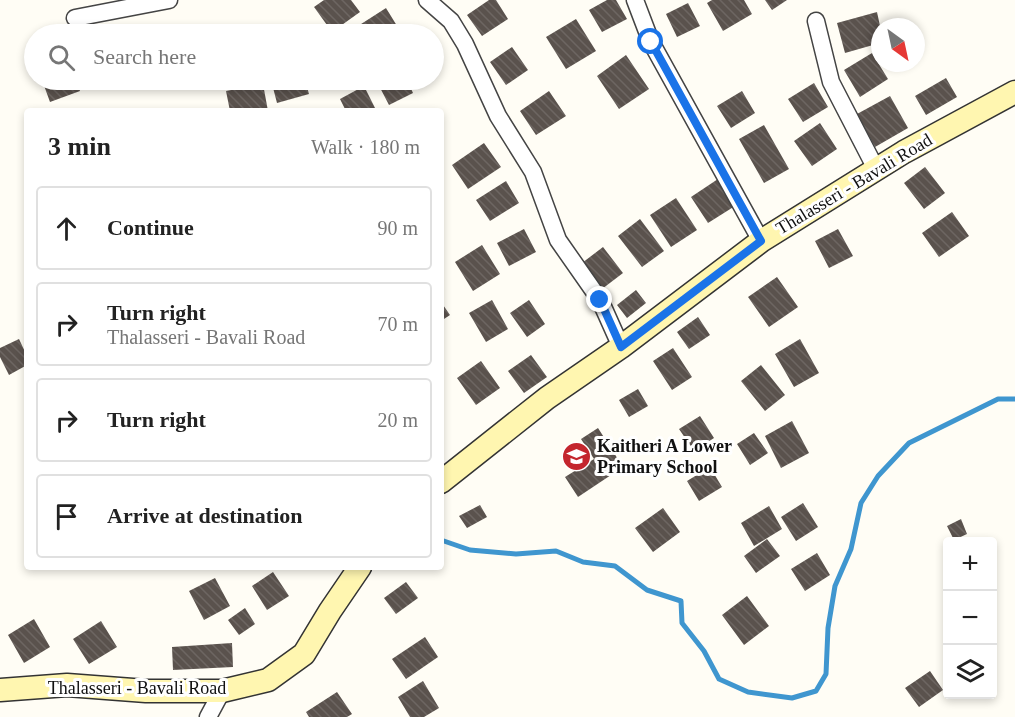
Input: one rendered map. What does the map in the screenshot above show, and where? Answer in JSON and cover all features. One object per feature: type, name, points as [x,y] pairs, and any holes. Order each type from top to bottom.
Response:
[{"type":"main road","name":"Thalasseri - Bavali Road","points":[[444,481],[547,398],[621,347],[761,241],[904,152],[1015,92]]},
{"type":"main road","name":"Thalasseri - Bavali Road","points":[[0,690],[67,685],[146,691],[222,691],[268,680],[304,654],[358,570]]},
{"type":"street","points":[[75,18],[169,0]]},
{"type":"street","points":[[427,0],[451,21],[465,44],[498,116],[533,172],[558,240],[600,300],[621,347]]},
{"type":"street","points":[[635,0],[651,42],[761,241]]},
{"type":"street","points":[[816,21],[831,82],[876,169]]},
{"type":"street","points":[[208,717],[222,691]]},
{"type":"building","points":[[324,0],[351,0],[360,12],[343,24],[326,24],[314,7]]},
{"type":"building","points":[[489,0],[496,0],[508,19],[482,36],[467,15]]},
{"type":"building","points":[[607,0],[616,0],[627,19],[602,32],[589,10]]},
{"type":"building","points":[[712,0],[744,0],[752,14],[723,31],[707,3]]},
{"type":"building","points":[[765,0],[787,0],[772,10]]},
{"type":"building","points":[[688,3],[700,26],[677,37],[666,14]]},
{"type":"building","points":[[386,8],[396,24],[361,24]]},
{"type":"building","points":[[877,12],[878,18],[871,18],[871,46],[845,53],[837,23]]},
{"type":"building","points":[[576,19],[596,51],[566,69],[546,37]]},
{"type":"building","points":[[512,47],[528,70],[506,85],[490,62]]},
{"type":"building","points":[[871,54],[871,72],[884,72],[888,79],[860,97],[844,70]]},
{"type":"building","points":[[626,55],[649,89],[619,109],[597,76]]},
{"type":"building","points":[[946,78],[957,97],[926,115],[915,96]]},
{"type":"building","points":[[814,83],[828,107],[803,122],[788,99]]},
{"type":"building","points":[[46,90],[80,90],[80,91],[50,102]]},
{"type":"building","points":[[264,90],[267,108],[229,108],[226,91]]},
{"type":"building","points":[[274,90],[308,90],[309,94],[277,103]]},
{"type":"building","points":[[357,90],[366,90],[375,108],[344,108],[340,99]]},
{"type":"building","points":[[381,90],[412,90],[413,93],[389,105]]},
{"type":"building","points":[[549,91],[566,116],[536,135],[520,111]]},
{"type":"building","points":[[742,91],[755,113],[731,128],[717,106]]},
{"type":"building","points":[[890,96],[908,128],[875,147],[857,114]]},
{"type":"building","points":[[820,123],[837,149],[812,166],[794,141]]},
{"type":"building","points":[[764,125],[789,169],[764,183],[739,139]]},
{"type":"building","points":[[484,143],[501,167],[468,189],[452,165]]},
{"type":"building","points":[[925,167],[945,193],[924,209],[904,183]]},
{"type":"building","points":[[718,179],[735,206],[708,223],[691,197]]},
{"type":"building","points":[[506,181],[519,203],[490,221],[476,200]]},
{"type":"building","points":[[676,198],[697,230],[671,247],[650,215]]},
{"type":"building","points":[[952,212],[969,236],[939,257],[922,233]]},
{"type":"building","points":[[640,219],[664,251],[642,267],[618,236]]},
{"type":"building","points":[[524,229],[536,252],[509,266],[497,243]]},
{"type":"building","points":[[838,229],[853,256],[829,268],[815,241]]},
{"type":"building","points":[[482,245],[500,274],[473,291],[455,262]]},
{"type":"building","points":[[603,247],[623,273],[602,289],[582,263]]},
{"type":"building","points":[[777,277],[798,307],[769,327],[748,297]]},
{"type":"building","points":[[636,290],[646,303],[627,318],[617,305]]},
{"type":"building","points":[[492,300],[508,329],[486,342],[469,313]]},
{"type":"building","points":[[529,300],[545,324],[527,337],[510,313]]},
{"type":"building","points":[[444,306],[450,315],[444,319]]},
{"type":"building","points":[[698,317],[710,335],[689,349],[677,332]]},
{"type":"building","points":[[19,339],[24,350],[24,367],[9,375],[0,357],[0,348]]},
{"type":"building","points":[[800,339],[819,373],[794,387],[775,354]]},
{"type":"building","points":[[673,348],[692,377],[672,390],[653,361]]},
{"type":"building","points":[[531,355],[547,377],[524,393],[508,371]]},
{"type":"building","points":[[481,361],[500,388],[476,405],[457,378]]},
{"type":"building","points":[[761,365],[785,395],[765,411],[741,381]]},
{"type":"building","points":[[638,389],[648,406],[629,417],[619,400]]},
{"type":"building","points":[[700,416],[714,438],[694,451],[679,429]]},
{"type":"building","points":[[792,421],[809,453],[781,468],[765,436]]},
{"type":"building","points":[[598,428],[623,467],[578,497],[565,477],[594,459],[581,439]]},
{"type":"building","points":[[754,433],[768,453],[750,465],[737,444]]},
{"type":"building","points":[[710,467],[722,487],[699,501],[687,481]]},
{"type":"building","points":[[803,503],[818,527],[796,541],[781,517]]},
{"type":"building","points":[[480,505],[487,517],[467,528],[459,516]]},
{"type":"building","points":[[769,506],[782,529],[754,546],[741,523]]},
{"type":"building","points":[[663,508],[680,532],[653,552],[635,528]]},
{"type":"building","points":[[961,519],[967,534],[952,537],[947,526]]},
{"type":"building","points":[[767,539],[780,556],[756,573],[744,556]]},
{"type":"building","points":[[817,553],[830,575],[805,591],[791,569]]},
{"type":"building","points":[[273,572],[289,596],[267,610],[252,586]]},
{"type":"building","points":[[215,578],[230,606],[204,620],[189,591]]},
{"type":"building","points":[[406,582],[418,598],[396,614],[384,598]]},
{"type":"building","points":[[747,596],[769,626],[744,645],[722,615]]},
{"type":"building","points":[[245,608],[255,624],[239,635],[228,620]]},
{"type":"building","points":[[34,619],[50,647],[24,663],[8,635]]},
{"type":"building","points":[[101,621],[117,647],[89,664],[73,639]]},
{"type":"building","points":[[425,637],[438,657],[406,679],[392,659]]},
{"type":"building","points":[[232,643],[233,667],[173,670],[172,647]]},
{"type":"building","points":[[930,671],[943,690],[919,707],[905,688]]},
{"type":"building","points":[[423,681],[439,708],[424,717],[410,717],[398,697]]},
{"type":"building","points":[[337,692],[352,714],[347,717],[309,717],[306,712]]},
{"type":"waterway","points":[[444,541],[470,550],[516,554],[556,551],[583,562],[615,566],[647,590],[681,601],[682,623],[704,651],[719,679],[748,692],[792,698],[816,691],[826,674],[828,628],[835,586],[851,549],[861,503],[878,476],[909,443],[998,399],[1015,399]]},
{"type":"place","name":"Kaitheri A Lower Primary School","points":[[576,456]]},
{"type":"route","points":[[600,300],[621,347],[761,241],[651,42]]}]
